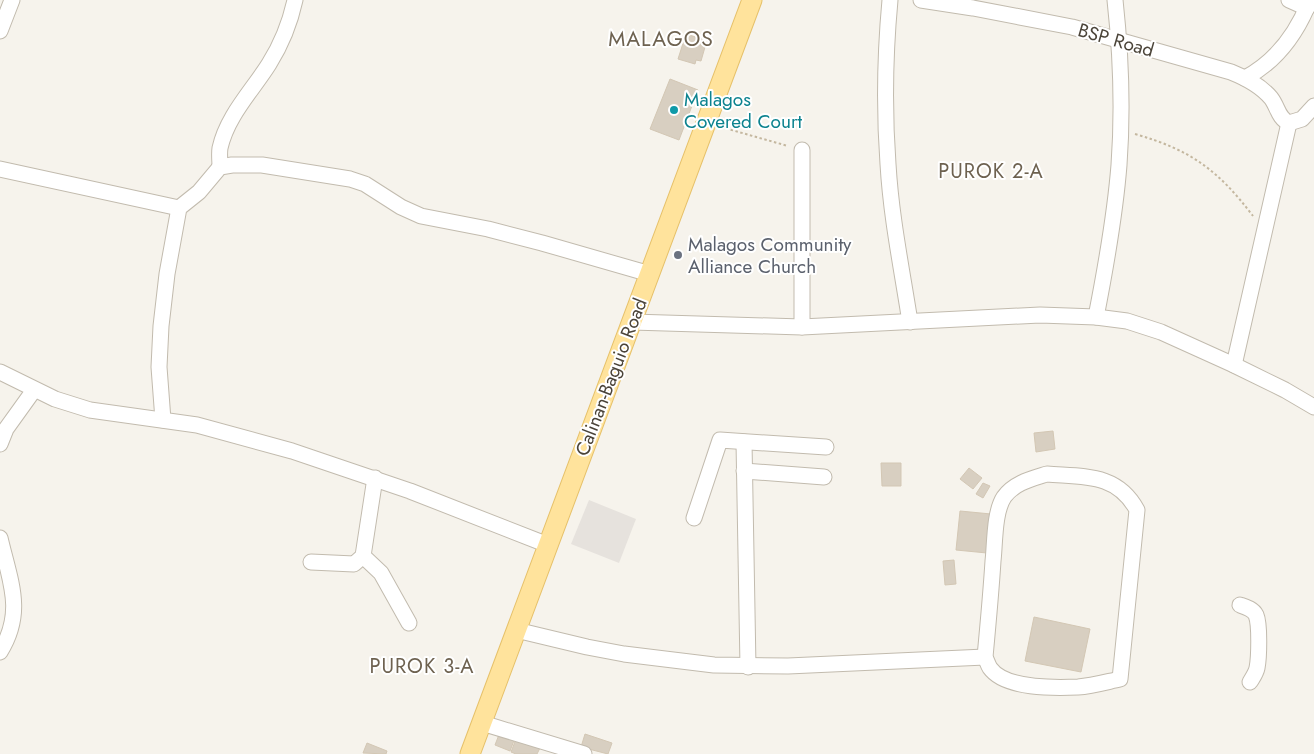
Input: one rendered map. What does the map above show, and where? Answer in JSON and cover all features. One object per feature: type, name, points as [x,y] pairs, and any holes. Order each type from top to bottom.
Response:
[{"type":"main road","name":"Calinan-Baguio Road","points":[[470,754],[752,0]]},
{"type":"street","points":[[0,31],[12,0]]},
{"type":"street","points":[[220,167],[220,149],[226,130],[282,41],[295,0]]},
{"type":"street","points":[[890,0],[886,71],[888,165],[910,322]]},
{"type":"street","name":"BSP Road","points":[[921,0],[973,8],[1119,39],[1215,67],[1245,78],[1265,92],[1272,100],[1283,120],[1289,123]]},
{"type":"street","points":[[1096,316],[1111,233],[1119,166],[1121,130],[1119,39],[1115,0]]},
{"type":"street","points":[[1245,78],[1259,70],[1285,45],[1298,26],[1309,4],[1289,0]]},
{"type":"street","points":[[1234,365],[1289,123],[1302,120],[1314,106]]},
{"type":"street","points":[[802,150],[802,327]]},
{"type":"street","points":[[162,420],[159,367],[161,326],[167,274],[179,208],[199,192],[220,167],[232,164],[262,165],[350,179],[365,184],[401,207],[422,216],[506,234],[650,274]]},
{"type":"street","points":[[0,170],[179,208]]},
{"type":"street","points":[[632,322],[802,327],[1040,315],[1096,316],[1127,321],[1162,332],[1234,365],[1314,407]]},
{"type":"street","points":[[0,372],[55,399],[90,410],[197,425],[375,478],[548,545]]},
{"type":"street","points":[[0,444],[6,429],[34,390]]},
{"type":"street","points":[[694,518],[720,440],[826,447]]},
{"type":"street","points":[[744,442],[748,667]]},
{"type":"street","points":[[744,471],[824,477]]},
{"type":"street","points":[[1047,474],[1079,476],[1105,481],[1120,488],[1131,498],[1137,510],[1120,679],[1079,687],[1026,685],[1010,682],[1000,677],[990,668],[985,658],[996,534],[1003,499],[1013,487],[1029,479],[1047,474]]},
{"type":"street","points":[[311,562],[348,565],[354,564],[363,556],[375,478]]},
{"type":"street","points":[[0,538],[14,600],[14,618],[8,639],[0,652]]},
{"type":"street","points":[[363,556],[381,573],[409,623]]},
{"type":"street","points":[[1240,605],[1252,610],[1258,624],[1258,666],[1250,682]]},
{"type":"street","points":[[516,630],[624,654],[748,667],[985,658]]},
{"type":"street","points":[[482,723],[584,754]]},
{"type":"path","points":[[707,122],[802,150]]},
{"type":"path","points":[[1121,130],[1160,141],[1194,158],[1227,185],[1241,200],[1254,216],[1264,235]]},
{"type":"shaded area","points":[[589,500],[636,519],[619,563],[571,544]]},
{"type":"building","points":[[686,34],[702,39],[701,45],[705,47],[701,61],[696,60],[695,64],[678,59]]},
{"type":"building","name":"Malagos Covered Court","points":[[670,79],[698,90],[679,140],[650,129]]},
{"type":"building","points":[[1053,431],[1055,449],[1036,452],[1034,433]]},
{"type":"building","points":[[881,463],[901,463],[901,486],[882,486]]},
{"type":"building","points":[[969,468],[982,478],[973,489],[960,479]]},
{"type":"building","points":[[983,483],[990,486],[983,498],[976,494]]},
{"type":"building","points":[[960,511],[991,514],[987,553],[956,550]]},
{"type":"building","points":[[954,560],[956,584],[945,585],[943,561]]},
{"type":"building","points":[[1034,617],[1090,629],[1081,672],[1025,661]]},
{"type":"building","points":[[500,732],[515,738],[510,751],[495,745]]},
{"type":"building","points":[[585,734],[612,743],[608,754],[581,747]]},
{"type":"building","points":[[516,739],[540,748],[537,754],[516,754],[511,752]]},
{"type":"building","points":[[367,743],[387,751],[386,754],[363,753]]},
{"type":"place","name":"Malagos Covered Court","points":[[674,110]]},
{"type":"place","name":"Malagos Community Alliance Church","points":[[678,255]]},
{"type":"district","name":"MALAGOS","points":[[661,39]]},
{"type":"district","name":"PUROK 2-A","points":[[991,171]]},
{"type":"district","name":"PUROK 3-A","points":[[422,666]]}]
